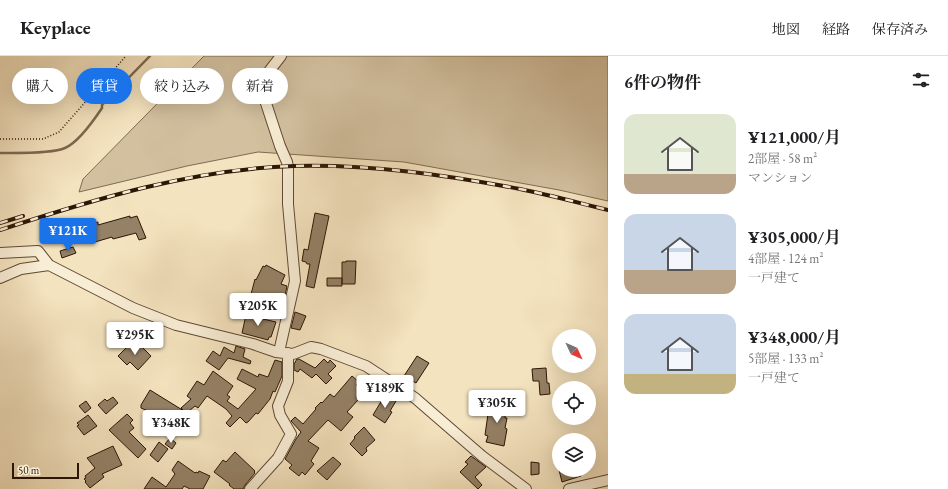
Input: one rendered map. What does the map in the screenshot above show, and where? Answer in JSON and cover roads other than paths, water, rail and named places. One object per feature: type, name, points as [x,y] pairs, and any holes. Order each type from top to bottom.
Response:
[{"type":"street","points":[[250,489],[278,458],[291,434],[280,415],[278,406],[288,381],[281,341],[295,281],[288,204],[288,167],[261,88],[270,70],[281,56]]},
{"type":"street","points":[[0,253],[38,251],[49,265],[133,308],[176,325],[283,353],[293,354],[311,347],[316,348],[366,366],[415,398],[482,456],[526,489]]},
{"type":"street","points":[[0,278],[21,269],[49,265]]},
{"type":"street","points":[[569,489],[608,480]]},
{"type":"waterway","points":[[0,153],[33,153],[51,151],[59,150],[70,145],[81,136],[102,108],[102,105],[150,56]]},
{"type":"railway","points":[[0,230],[72,207],[182,179],[256,168],[294,166],[351,167],[436,175],[520,189],[608,210]]},
{"type":"railway","points":[[0,223],[23,216]]}]
